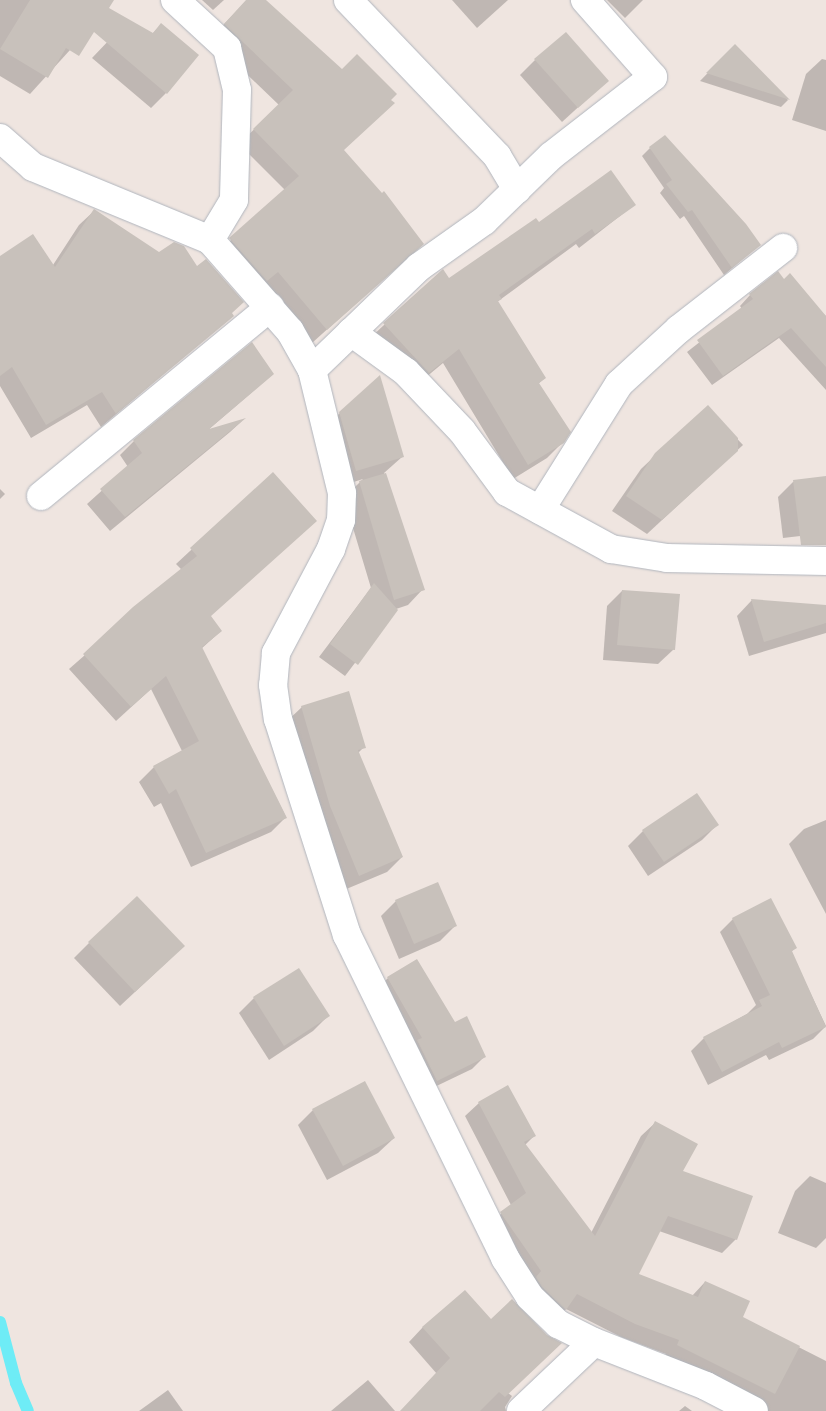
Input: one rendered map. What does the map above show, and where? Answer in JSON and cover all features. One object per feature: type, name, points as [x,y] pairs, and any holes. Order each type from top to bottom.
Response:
[{"type":"street","points":[[174,0],[227,48],[237,90],[234,200],[210,240]]},
{"type":"street","points":[[348,0],[497,156],[516,189]]},
{"type":"street","points":[[312,370],[419,267],[484,221],[551,156],[653,78],[585,0]]},
{"type":"street","points":[[0,138],[32,167],[210,240],[290,331],[312,370],[342,493],[341,520],[332,549],[276,653],[273,685],[278,719],[347,935],[505,1258],[530,1297],[558,1324],[594,1342],[706,1386],[754,1411]]},
{"type":"street","points":[[540,510],[619,384],[678,330],[783,248]]},
{"type":"street","points":[[41,496],[270,308]]},
{"type":"street","points":[[351,332],[406,372],[462,431],[507,492],[611,549],[667,558],[826,561]]},
{"type":"street","points":[[522,1411],[594,1342]]},
{"type":"building","points":[[30,0],[114,0],[109,8],[153,33],[161,23],[199,55],[167,94],[94,32],[79,56],[66,48],[48,78],[0,49]]},
{"type":"building","points":[[246,0],[266,0],[342,69],[357,54],[397,94],[391,100],[395,103],[344,150],[382,193],[384,191],[424,244],[327,330],[278,272],[267,281],[229,238],[299,176],[253,129],[293,90],[224,24]]},
{"type":"building","points":[[566,32],[609,81],[578,108],[534,59]]},
{"type":"building","points":[[735,44],[790,100],[706,73]]},
{"type":"building","points":[[665,135],[746,224],[761,245],[732,268],[692,210],[688,212],[666,184],[672,180],[649,147]]},
{"type":"building","points":[[611,170],[636,205],[595,234],[592,229],[499,295],[502,299],[498,301],[546,378],[539,383],[571,432],[564,443],[528,465],[459,349],[429,373],[383,323],[443,269],[449,278],[536,218],[539,222]]},
{"type":"building","points":[[94,209],[159,252],[174,242],[184,246],[197,266],[206,259],[244,302],[232,313],[234,316],[116,414],[102,392],[46,425],[12,367],[0,376],[0,256],[33,234],[55,267]]},
{"type":"building","points":[[778,271],[784,279],[790,273],[826,316],[826,367],[791,328],[723,376],[697,340],[753,299],[749,294]]},
{"type":"building","points":[[252,342],[274,374],[209,429],[246,418],[125,517],[100,489],[142,453],[133,440]]},
{"type":"building","points":[[380,375],[404,457],[356,471],[339,412]]},
{"type":"building","points":[[708,405],[738,438],[738,451],[662,520],[626,496],[655,453]]},
{"type":"building","points":[[273,472],[317,521],[211,616],[222,631],[202,647],[287,818],[206,853],[176,789],[169,794],[153,766],[199,741],[166,676],[131,707],[83,654],[133,607],[197,556],[190,548]]},
{"type":"building","points":[[386,473],[425,590],[394,600],[359,481]]},
{"type":"building","points":[[826,476],[826,545],[801,545],[793,480]]},
{"type":"building","points":[[374,583],[398,610],[358,665],[330,644]]},
{"type":"building","points":[[622,590],[680,594],[675,650],[617,645]]},
{"type":"building","points":[[751,599],[826,605],[826,623],[764,642]]},
{"type":"building","points":[[349,691],[366,748],[358,750],[403,857],[359,876],[330,806],[301,706]]},
{"type":"building","points":[[697,793],[719,825],[664,862],[642,830]]},
{"type":"building","points":[[438,882],[457,926],[414,944],[395,900]]},
{"type":"building","points":[[137,896],[185,946],[135,992],[88,942]]},
{"type":"building","points":[[771,898],[797,948],[792,951],[826,1027],[782,1048],[779,1042],[722,1072],[703,1037],[762,1006],[759,1000],[770,995],[732,918]]},
{"type":"building","points":[[417,959],[455,1022],[467,1016],[486,1057],[437,1081],[417,1040],[422,1038],[387,977]]},
{"type":"building","points":[[299,968],[330,1016],[284,1046],[253,997]]},
{"type":"building","points":[[365,1081],[395,1138],[343,1166],[312,1109]]},
{"type":"building","points":[[508,1085],[536,1136],[524,1142],[595,1236],[655,1121],[698,1144],[683,1171],[753,1196],[737,1240],[668,1216],[639,1274],[698,1297],[705,1281],[750,1301],[743,1317],[800,1346],[775,1394],[677,1345],[679,1340],[635,1324],[577,1294],[566,1310],[542,1287],[536,1277],[541,1271],[500,1212],[526,1193],[478,1102]]},
{"type":"building","points":[[465,1290],[491,1319],[512,1299],[547,1335],[562,1343],[505,1397],[499,1392],[480,1411],[400,1411],[450,1358],[422,1327]]},
{"type":"waterway","points":[[0,1322],[16,1383],[28,1411]]}]
